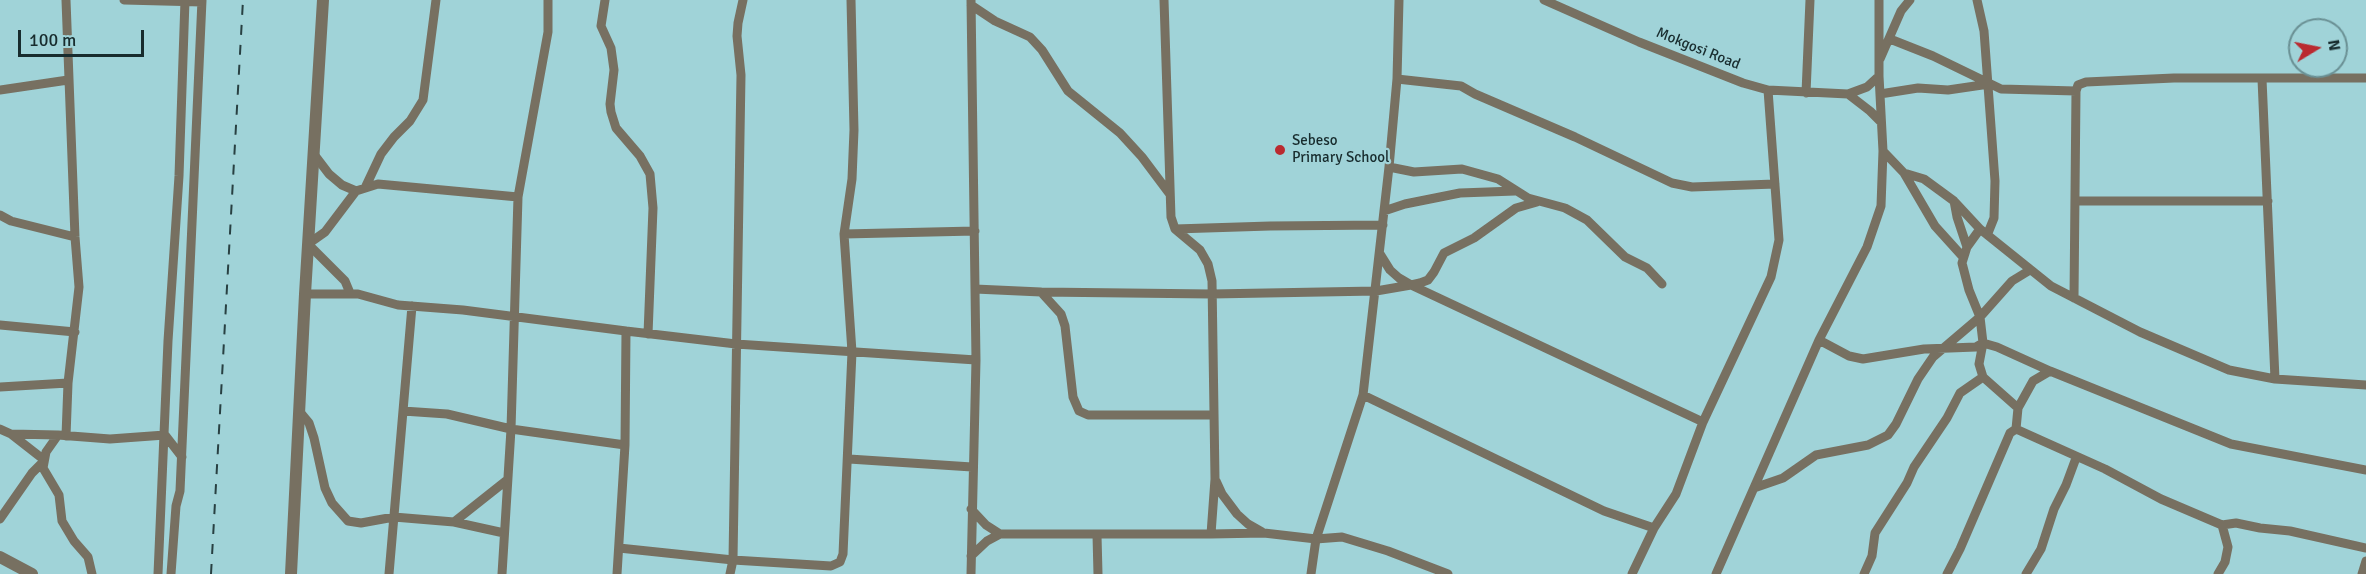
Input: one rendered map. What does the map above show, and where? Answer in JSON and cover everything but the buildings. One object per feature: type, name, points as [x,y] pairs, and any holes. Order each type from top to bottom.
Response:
[{"type":"street","points":[[0,519],[43,461],[46,452],[62,436],[79,287],[66,0]]},
{"type":"street","points":[[124,0],[202,1],[182,457],[171,574]]},
{"type":"street","points":[[293,572],[304,294],[323,0]]},
{"type":"street","points":[[308,244],[325,232],[361,190],[381,154],[410,121],[423,100],[436,0]]},
{"type":"street","points":[[502,574],[511,429],[518,197],[548,32],[548,0]]},
{"type":"street","points":[[605,0],[602,26],[611,48],[614,69],[610,104],[616,128],[640,156],[650,174],[653,208],[648,334]]},
{"type":"street","points":[[730,574],[733,560],[741,75],[737,36],[743,0]]},
{"type":"street","points":[[619,549],[831,570],[840,562],[843,554],[849,459],[852,352],[844,234],[852,178],[854,130],[851,0]]},
{"type":"street","points":[[1164,0],[1171,216],[1175,229],[1200,250],[1209,264],[1212,281],[1215,479],[1211,534]]},
{"type":"street","points":[[1311,574],[1316,538],[1363,395],[1380,254],[1397,79],[1399,0]]},
{"type":"street","name":"Mokgosi Road","points":[[1544,0],[1639,42],[1743,83],[1768,90],[1848,94],[1867,87],[1879,76]]},
{"type":"street","points":[[1806,93],[1810,0]]},
{"type":"street","points":[[1716,574],[1819,340],[1867,246],[1881,206],[1883,151],[1879,76],[1879,0]]},
{"type":"street","points":[[1879,62],[1901,11],[1910,0]]},
{"type":"street","points":[[1963,256],[1967,247],[1994,218],[1996,201],[1984,31],[1977,0]]},
{"type":"street","points":[[158,574],[168,341],[179,186],[185,1]]},
{"type":"street","points":[[971,2],[995,21],[1030,37],[1042,50],[1068,91],[1120,133],[1142,157],[1170,194]]},
{"type":"street","points":[[971,2],[975,231],[971,574]]},
{"type":"street","points":[[1890,39],[1933,56],[2001,89],[2076,91]]},
{"type":"street","points":[[2074,298],[2076,91],[2078,85],[2086,82],[2174,78],[2366,78]]},
{"type":"street","points":[[1397,79],[1461,86],[1672,183],[1692,187],[1775,184]]},
{"type":"street","points":[[2262,79],[2275,379]]},
{"type":"street","points":[[0,90],[68,80]]},
{"type":"street","points":[[1880,94],[1918,88],[1948,90],[1989,84]]},
{"type":"street","points":[[1632,574],[1654,528],[1676,494],[1703,423],[1772,277],[1779,240],[1768,90]]},
{"type":"street","points":[[1848,94],[1881,122]]},
{"type":"street","points":[[1883,151],[1904,173],[1935,226],[1963,256],[1969,290],[1980,317],[1983,343],[1979,364],[1983,377],[2018,408]]},
{"type":"street","points":[[313,153],[329,174],[342,185],[361,190],[378,183],[518,197]]},
{"type":"street","points":[[1389,166],[1414,172],[1462,169],[1498,179],[1538,202],[1565,208],[1587,220],[1626,256],[1647,268],[1662,284]]},
{"type":"street","points":[[1904,173],[1924,179],[1954,201],[1984,231],[2051,286],[2140,332],[2229,370],[2275,379],[2366,385]]},
{"type":"street","points":[[1384,211],[1405,204],[1460,193],[1517,191]]},
{"type":"street","points":[[1954,201],[1967,247]]},
{"type":"street","points":[[2075,201],[2268,201]]},
{"type":"street","points":[[975,288],[1041,292],[1212,294],[1376,291],[1428,280],[1444,253],[1474,238],[1516,208],[1538,202]]},
{"type":"street","points":[[0,215],[75,237]]},
{"type":"street","points":[[1175,229],[1383,225]]},
{"type":"street","points":[[844,234],[975,231]]},
{"type":"street","points":[[308,244],[345,281],[350,293]]},
{"type":"street","points":[[1380,254],[1390,270],[1411,285],[1703,423]]},
{"type":"street","points":[[1754,488],[1783,478],[1816,455],[1868,445],[1888,435],[1933,357],[1980,317],[2012,281],[2030,270]]},
{"type":"street","points":[[1041,292],[1061,314],[1065,326],[1073,397],[1079,411],[1088,415],[1214,415]]},
{"type":"street","points":[[304,294],[350,293],[412,306],[736,344],[975,360]]},
{"type":"street","points":[[389,574],[412,306]]},
{"type":"street","points":[[0,325],[75,332]]},
{"type":"street","points":[[617,574],[625,445],[627,331]]},
{"type":"street","points":[[1819,340],[1854,358],[1883,357],[1944,347],[1976,347],[1983,343],[2231,444],[2366,470]]},
{"type":"street","points":[[2016,429],[2018,408],[2033,381],[2050,371]]},
{"type":"street","points":[[1864,574],[1872,556],[1875,533],[1907,483],[1914,467],[1947,418],[1960,393],[1983,377]]},
{"type":"street","points":[[0,387],[68,383]]},
{"type":"street","points":[[1363,395],[1604,511],[1654,528]]},
{"type":"street","points":[[299,411],[311,431],[325,488],[341,515],[348,521],[361,523],[394,517],[454,522],[504,533]]},
{"type":"street","points":[[403,411],[447,414],[511,429],[625,445]]},
{"type":"street","points":[[0,429],[11,434],[43,461],[46,477],[59,495],[62,520],[74,541],[88,557],[92,574]]},
{"type":"street","points":[[2016,429],[2076,458],[2105,469],[2161,499],[2222,525],[2236,522],[2366,548]]},
{"type":"street","points":[[1947,574],[2010,433],[2016,429]]},
{"type":"street","points":[[11,434],[110,439],[165,435]]},
{"type":"street","points":[[165,435],[182,457]]},
{"type":"street","points":[[2026,574],[2041,549],[2054,509],[2076,458]]},
{"type":"street","points":[[849,459],[972,467]]},
{"type":"street","points":[[1215,479],[1222,494],[1237,513],[1248,524],[1263,533]]},
{"type":"street","points":[[454,522],[507,480]]},
{"type":"street","points":[[971,509],[986,525],[1000,534]]},
{"type":"street","points":[[2218,574],[2225,562],[2228,547],[2222,525]]},
{"type":"street","points":[[971,556],[987,541],[1000,534],[1263,533],[1316,538],[1342,537],[1388,551],[1448,574]]},
{"type":"street","points":[[1096,535],[1098,574]]},
{"type":"street","points":[[0,557],[32,574]]},
{"type":"street","points":[[2362,574],[2366,561]]},
{"type":"railway","points":[[211,574],[243,0]]},
{"type":"place","name":"Sebeso Primary School","points":[[1280,150]]}]
